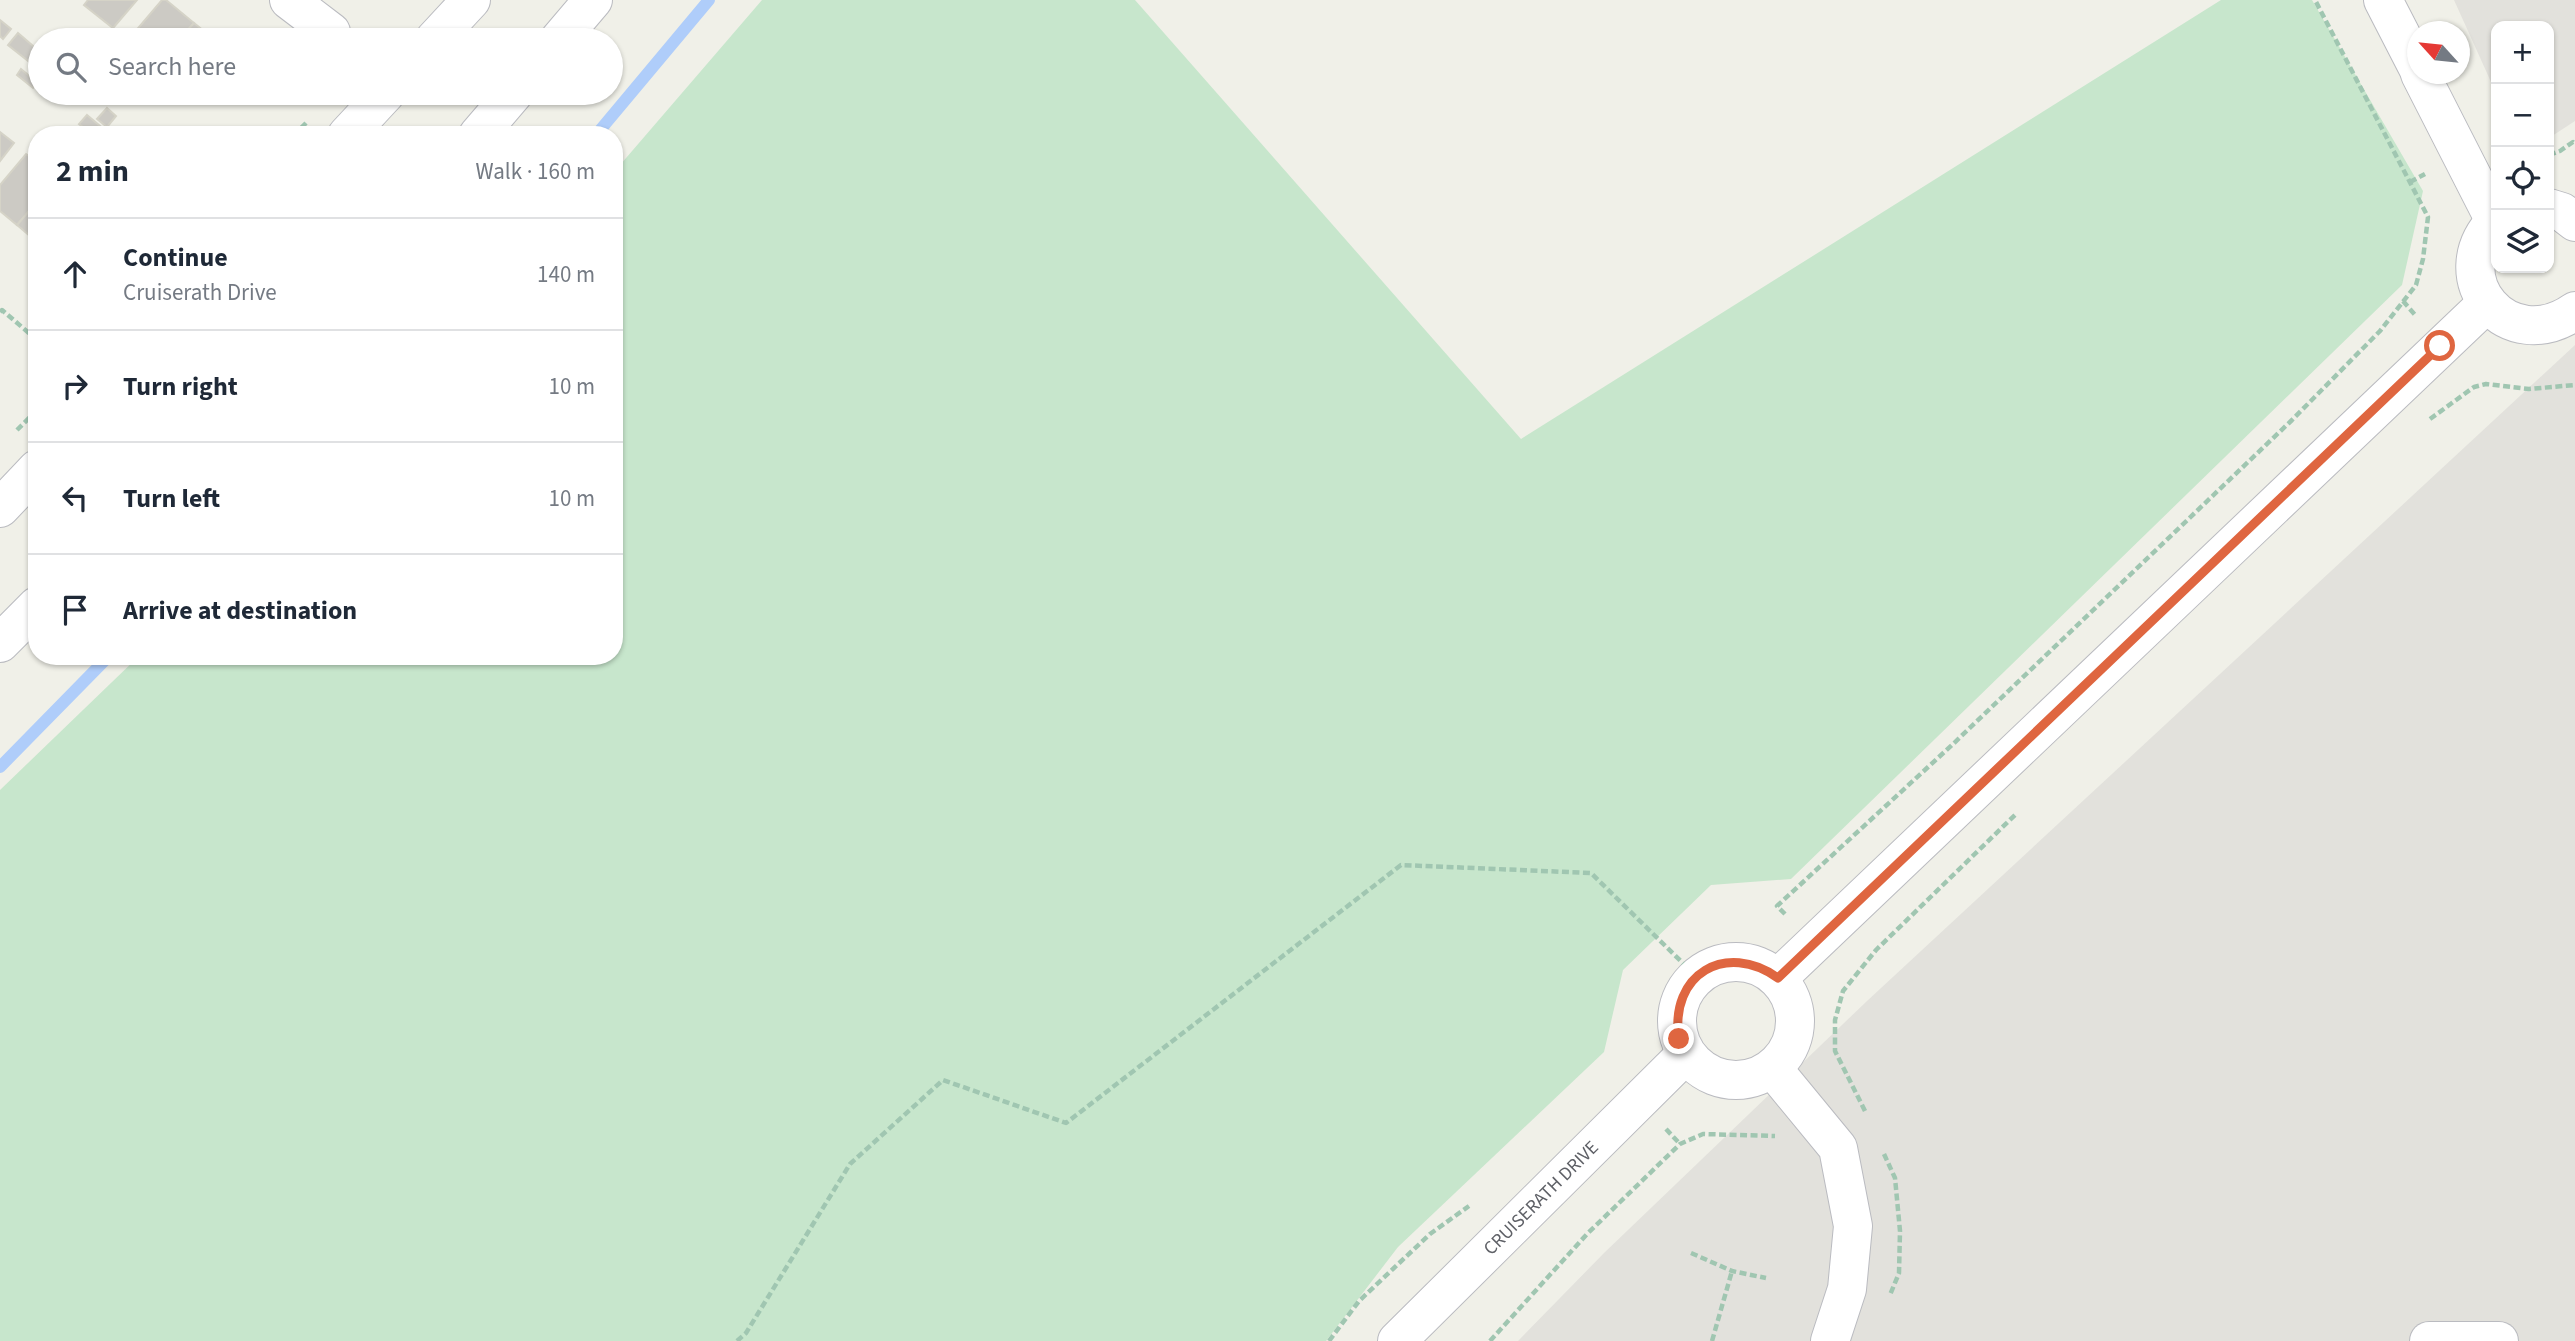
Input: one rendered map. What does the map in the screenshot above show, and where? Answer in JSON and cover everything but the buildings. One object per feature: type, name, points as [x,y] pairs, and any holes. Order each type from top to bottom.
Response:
[{"type":"street","points":[[289,0],[326,28]]},
{"type":"street","points":[[445,28],[471,0]]},
{"type":"street","points":[[569,28],[593,0]]},
{"type":"street","points":[[2382,0],[2407,49]]},
{"type":"street","points":[[2425,84],[2491,210]]},
{"type":"street","points":[[355,126],[375,105]]},
{"type":"street","points":[[486,126],[504,105]]},
{"type":"street","points":[[2554,210],[2575,222]]},
{"type":"street","points":[[2491,225],[2483,234],[2476,251],[2475,269],[2478,287],[2487,303],[2501,316],[2519,325],[2538,327],[2558,322],[2575,311]]},
{"type":"street","points":[[1778,978],[2487,303]]},
{"type":"street","points":[[0,508],[28,478]]},
{"type":"street","points":[[0,643],[28,615]]},
{"type":"street","points":[[1729,961],[1747,962],[1764,968],[1778,978],[1790,995],[1796,1014],[1795,1035],[1786,1053],[1773,1069],[1755,1078],[1736,1081],[1717,1078],[1700,1068],[1686,1054],[1678,1030],[1678,1005],[1696,976],[1712,966],[1729,961]]},
{"type":"street","name":"CRUISERATH DRIVE","points":[[1397,1341],[1686,1054]]},
{"type":"street","points":[[1773,1069],[1838,1148],[1853,1226],[1847,1289],[1830,1341]]},
{"type":"street","points":[[2429,1341],[2499,1341]]},
{"type":"path","points":[[1777,906],[1952,745],[2292,420],[2380,331],[2416,285],[2423,259],[2428,217],[2315,0]]},
{"type":"path","points":[[2554,153],[2573,142],[2575,144]]},
{"type":"path","points":[[0,312],[2,310],[28,332]]},
{"type":"path","points":[[2426,423],[2473,387],[2486,384],[2529,389],[2575,385]]},
{"type":"path","points":[[1865,1112],[1835,1051],[1835,1020],[1843,991],[1876,950],[2024,806]]},
{"type":"path","points":[[737,1341],[746,1332],[850,1164],[943,1080],[1066,1123],[1401,865],[1591,873],[1696,976]]},
{"type":"path","points":[[1490,1341],[1587,1234],[1680,1144],[1703,1133],[1774,1137]]},
{"type":"path","points":[[1880,1145],[1895,1178],[1900,1231],[1899,1273],[1886,1307]]},
{"type":"path","points":[[1691,1253],[1732,1271],[1766,1278]]},
{"type":"path","points":[[1712,1341],[1732,1271]]},
{"type":"shaded area","points":[[2454,0],[2575,0],[2575,121],[2554,135],[2554,21],[2491,21],[2491,82],[2470,35],[2470,21],[2463,21]]},
{"type":"shaded area","points":[[2575,345],[2575,1341],[1518,1341],[1604,1253],[1867,1001]]},
{"type":"green space","points":[[762,0],[1135,0],[1521,439],[2221,0],[2312,0],[2423,191],[2402,285],[1791,879],[1711,885],[1623,970],[1604,1052],[1398,1247],[1326,1341],[0,1341],[0,790],[130,665],[623,665],[623,162]]},
{"type":"waterway","points":[[623,103],[709,0]]},
{"type":"waterway","points":[[604,126],[621,105]]},
{"type":"waterway","points":[[0,767],[100,665]]},
{"type":"route","points":[[1679,1039],[1676,1022],[1678,1005],[1696,976],[1712,966],[1729,961],[1747,962],[1764,968],[1778,978],[2440,346]]}]
